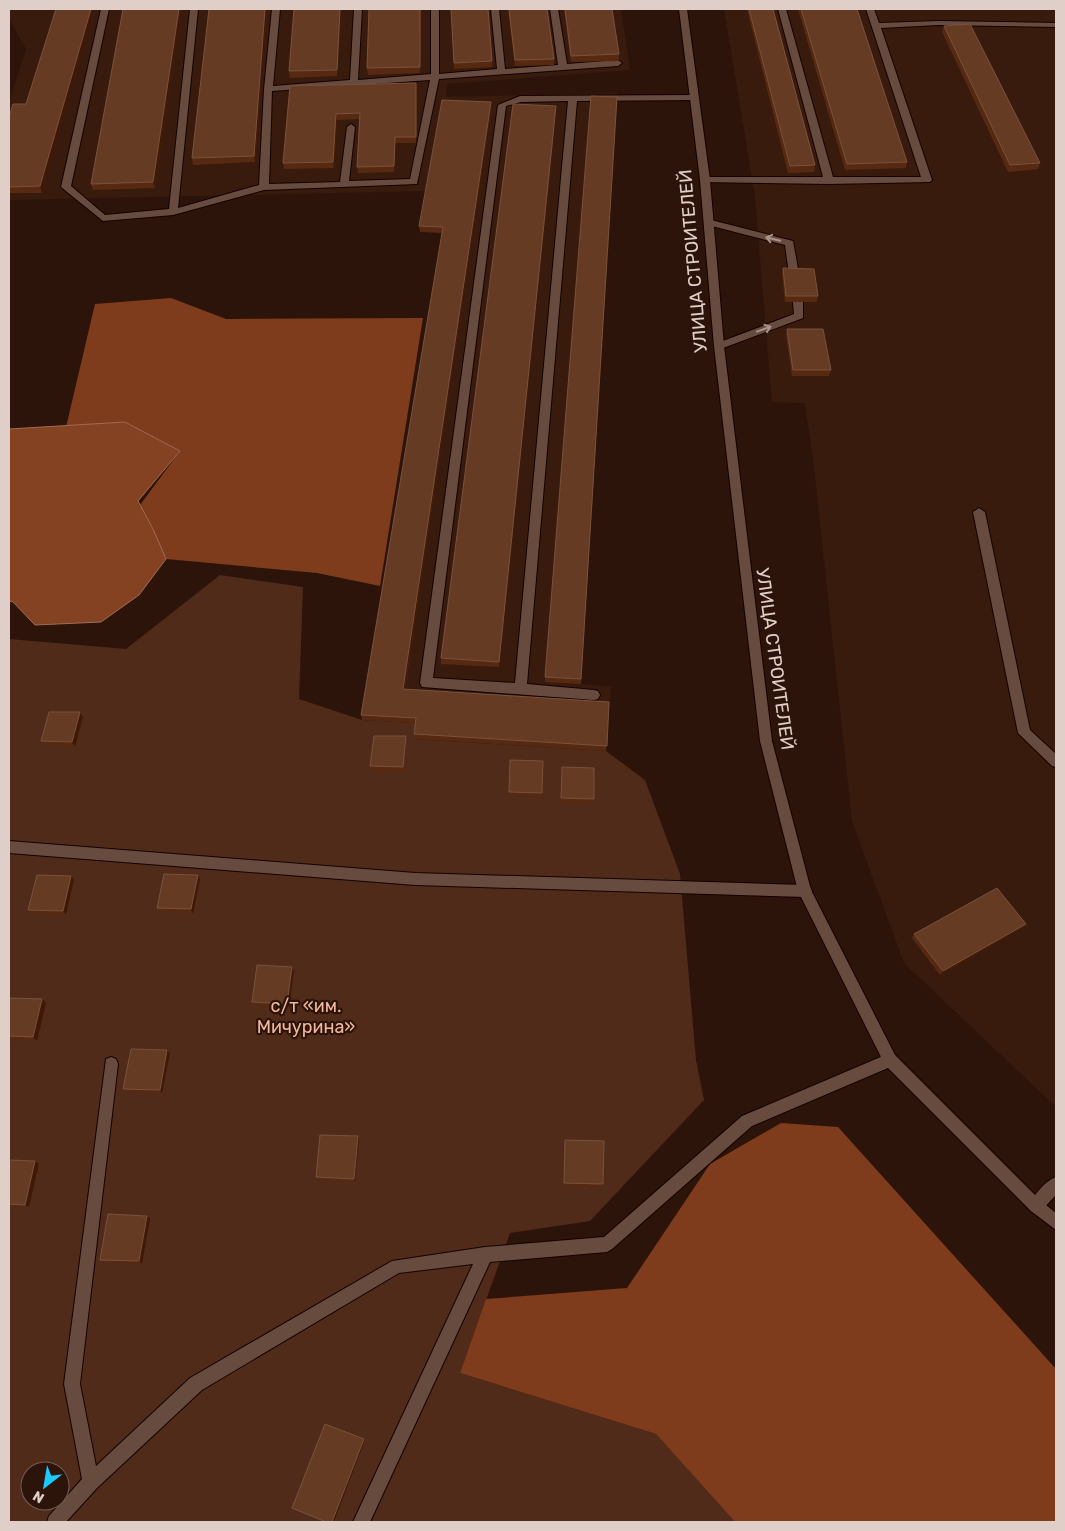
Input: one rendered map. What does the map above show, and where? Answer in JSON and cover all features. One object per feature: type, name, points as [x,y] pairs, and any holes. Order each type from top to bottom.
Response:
[{"type":"main road","points":[[105,9],[66,187],[103,218],[173,212],[264,187],[414,182],[435,76],[435,9]]},
{"type":"main road","points":[[173,212],[194,9]]},
{"type":"main road","points":[[264,187],[268,88],[276,9]]},
{"type":"main road","points":[[354,82],[358,9]]},
{"type":"main road","points":[[495,9],[500,71]]},
{"type":"main road","points":[[554,9],[563,67]]},
{"type":"main road","name":"УЛИЦА СТРОИТЕЛЕЙ","points":[[683,9],[705,180],[707,222],[719,346],[766,740],[805,891],[890,1060],[1036,1206],[1056,1222]]},
{"type":"main road","points":[[782,9],[829,181]]},
{"type":"main road","points":[[705,180],[927,180],[870,9]]},
{"type":"main road","points":[[876,26],[938,23],[1056,25]]},
{"type":"main road","points":[[268,88],[618,63]]},
{"type":"main road","points":[[521,688],[573,98]]},
{"type":"main road","points":[[594,695],[521,688],[426,683],[502,105],[520,99],[693,98]]},
{"type":"main road","points":[[344,185],[351,127]]},
{"type":"main road","points":[[707,222],[790,243],[794,274]]},
{"type":"main road","points":[[719,346],[799,316],[798,302]]},
{"type":"main road","points":[[979,512],[1024,733],[1056,762]]},
{"type":"main road","points":[[9,847],[415,879],[805,891]]},
{"type":"main road","points":[[54,1522],[91,1482],[196,1384],[397,1266],[485,1255],[607,1244],[747,1121],[890,1060]]},
{"type":"main road","points":[[91,1482],[72,1384],[110,1064]]},
{"type":"main road","points":[[1036,1206],[1056,1184]]},
{"type":"main road","points":[[362,1522],[410,1422],[485,1255]]},
{"type":"shaded area","points":[[9,9],[621,9],[630,70],[447,84],[446,97],[618,93],[581,684],[611,687],[606,751],[415,739],[416,723],[362,720],[443,233],[427,191],[9,200],[9,103],[26,49],[9,19]]},
{"type":"shaded area","points":[[724,9],[1056,9],[1056,1107],[904,963],[852,821],[814,467],[805,403],[772,402],[755,197]]},
{"type":"shaded area","points":[[171,298],[226,319],[423,318],[380,586],[317,573],[166,559],[140,505],[180,451],[125,422],[66,427],[95,304]]},
{"type":"shaded area","points":[[125,422],[180,451],[138,501],[166,559],[139,595],[101,622],[35,625],[12,601],[9,602],[9,429]]},
{"type":"shaded area","points":[[781,1123],[838,1127],[1056,1369],[1056,1522],[735,1522],[656,1434],[460,1373],[486,1299],[627,1288],[710,1164]]},
{"type":"green space","name":"с/т «им. Мичурина»","points":[[220,575],[303,587],[299,699],[362,720],[417,723],[415,739],[606,751],[645,780],[680,874],[696,1060],[704,1100],[590,1221],[510,1233],[460,1373],[656,1434],[735,1522],[9,1522],[9,639],[126,649]]},
{"type":"building","points":[[56,9],[91,9],[40,186],[9,187],[9,117],[13,104],[26,104]]},
{"type":"building","points":[[123,9],[179,9],[153,182],[91,184]]},
{"type":"building","points":[[209,9],[265,9],[254,156],[192,158]]},
{"type":"building","points":[[294,9],[340,9],[337,70],[289,71]]},
{"type":"building","points":[[369,9],[420,9],[420,67],[367,68]]},
{"type":"building","points":[[451,9],[488,9],[492,61],[454,63]]},
{"type":"building","points":[[509,9],[547,9],[554,59],[515,60]]},
{"type":"building","points":[[565,9],[612,9],[619,54],[571,56]]},
{"type":"building","points":[[749,9],[773,9],[815,165],[790,166]]},
{"type":"building","points":[[801,9],[857,9],[907,162],[847,164]]},
{"type":"building","points":[[970,24],[1040,163],[1010,165],[944,26]]},
{"type":"building","points":[[416,83],[416,137],[395,137],[394,166],[357,167],[360,113],[336,114],[333,162],[283,163],[290,86]]},
{"type":"building","points":[[591,96],[617,97],[581,679],[545,677]]},
{"type":"building","points":[[442,100],[491,102],[403,689],[609,702],[607,746],[414,734],[416,718],[361,715],[443,227],[419,226]]},
{"type":"building","points":[[513,104],[556,106],[499,662],[441,658]]},
{"type":"building","points":[[783,268],[814,269],[818,296],[786,296]]},
{"type":"building","points":[[787,329],[823,329],[831,370],[793,370]]},
{"type":"building","points":[[49,712],[80,712],[72,742],[41,741]]},
{"type":"building","points":[[374,736],[406,736],[403,767],[370,766]]},
{"type":"building","points":[[510,760],[543,761],[542,793],[509,792]]},
{"type":"building","points":[[562,767],[594,768],[594,799],[561,798]]},
{"type":"building","points":[[164,874],[198,875],[191,909],[157,908]]},
{"type":"building","points":[[37,875],[71,876],[63,911],[28,910]]},
{"type":"building","points":[[997,888],[1026,924],[943,971],[914,934]]},
{"type":"building","points":[[257,965],[292,967],[287,1004],[252,1002]]},
{"type":"building","points":[[9,998],[42,999],[33,1037],[9,1036]]},
{"type":"building","points":[[131,1049],[167,1050],[160,1090],[123,1089]]},
{"type":"building","points":[[320,1135],[358,1136],[354,1179],[316,1177]]},
{"type":"building","points":[[565,1140],[604,1141],[603,1184],[564,1183]]},
{"type":"building","points":[[9,1160],[35,1161],[25,1205],[9,1204]]},
{"type":"building","points":[[108,1214],[147,1216],[139,1261],[100,1260]]},
{"type":"building","points":[[325,1424],[364,1439],[332,1522],[326,1522],[292,1508]]}]
